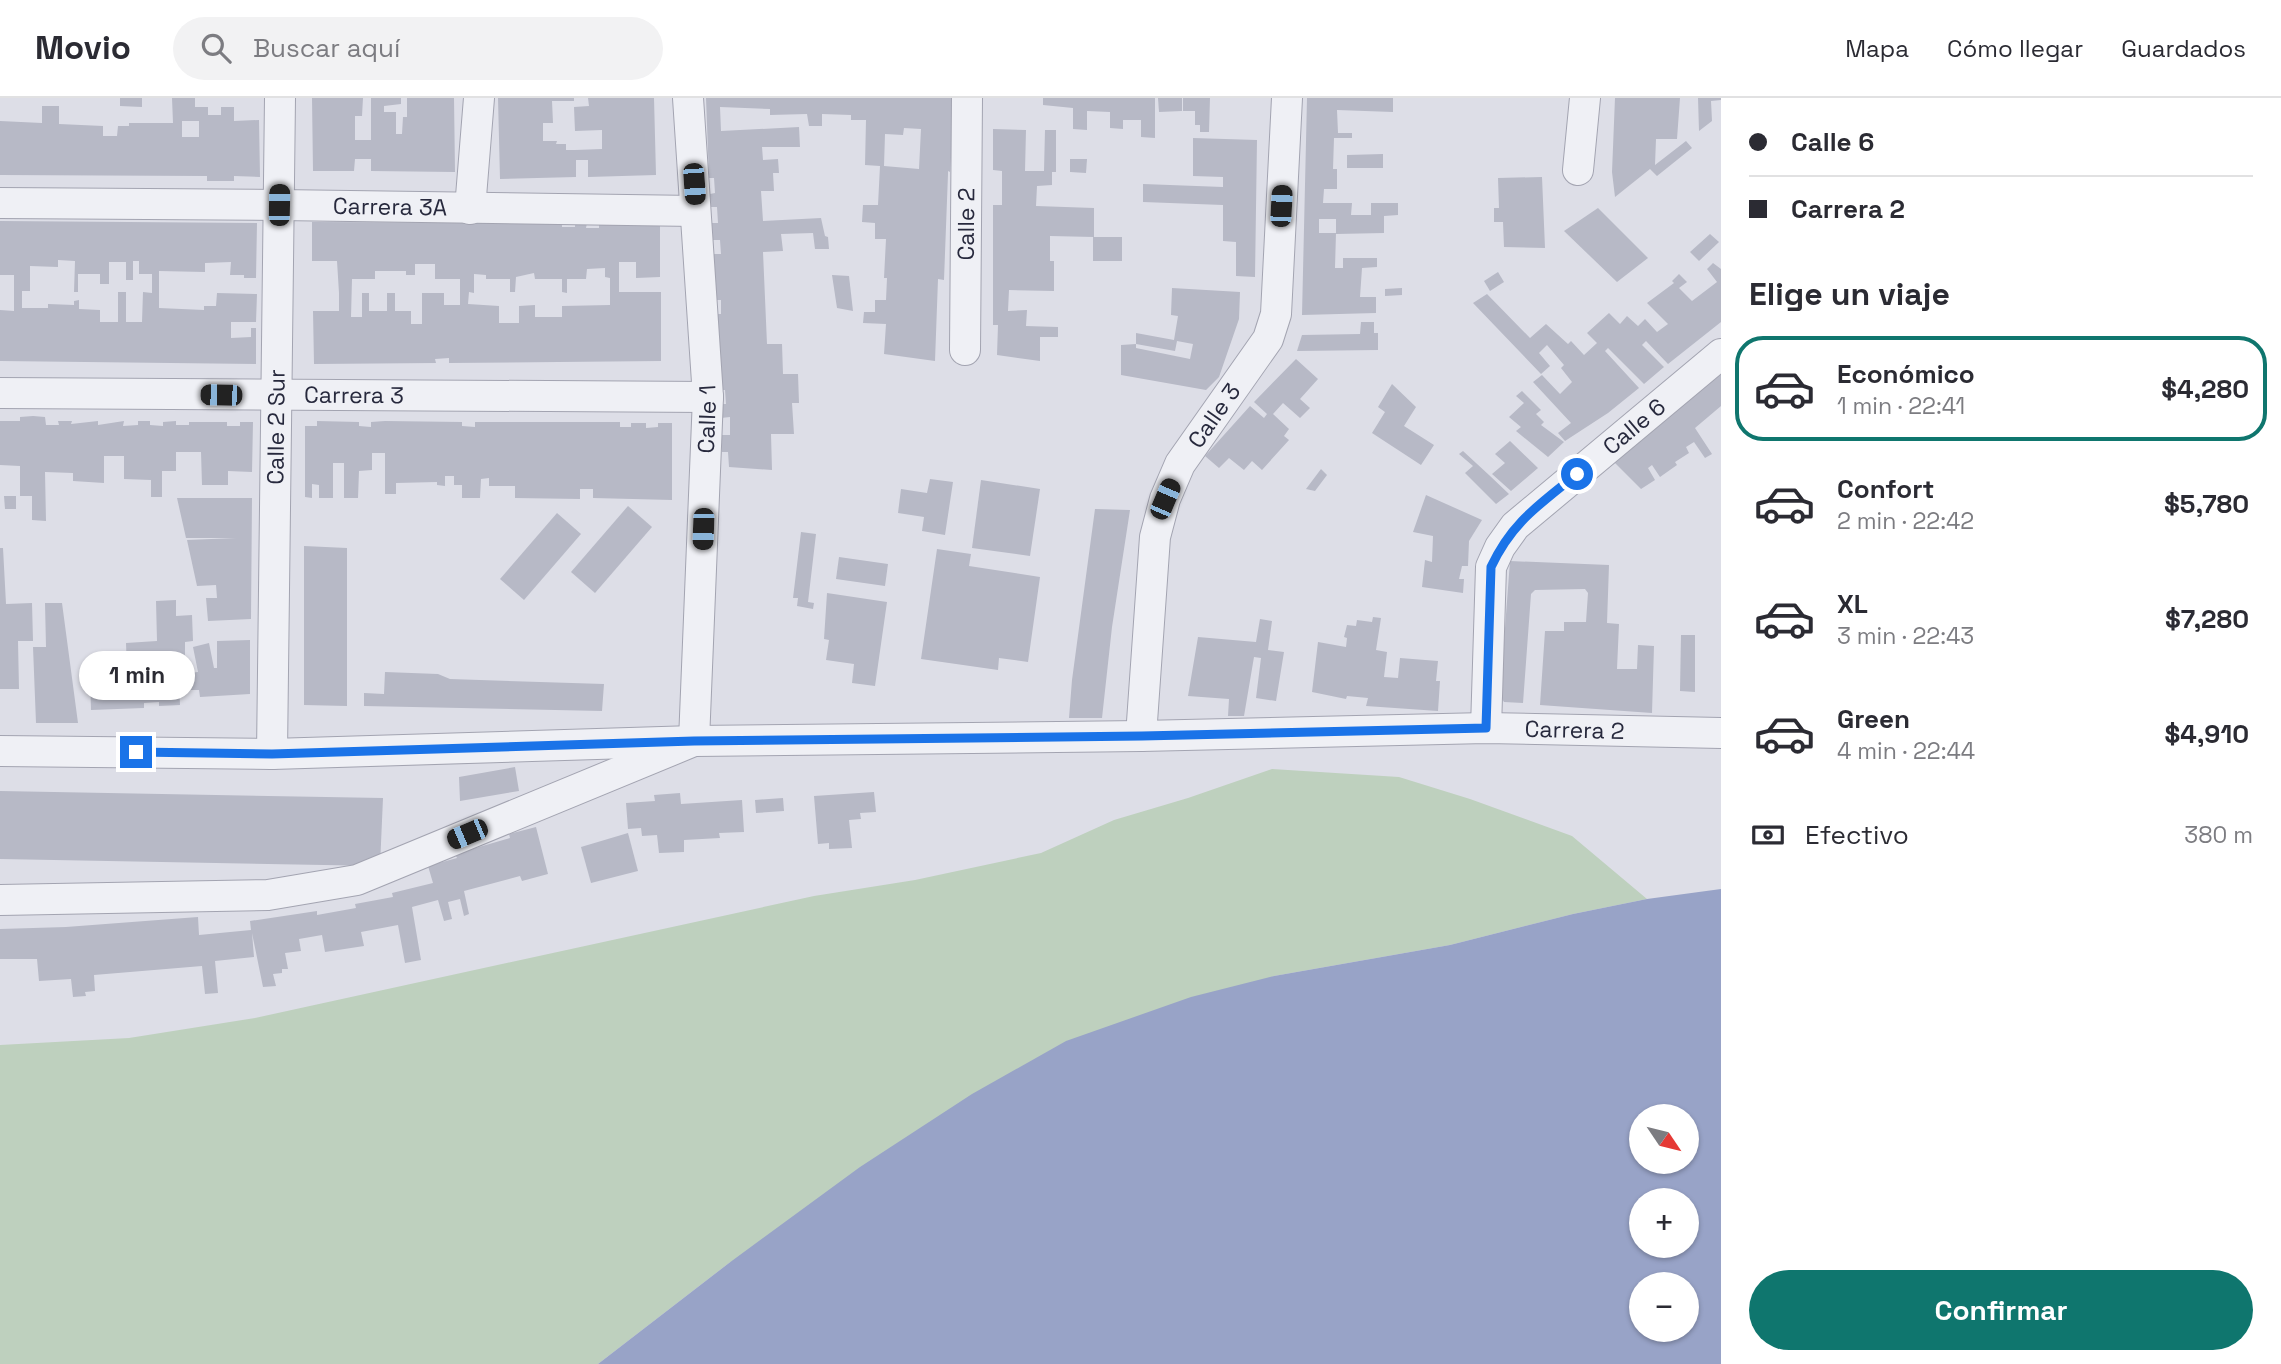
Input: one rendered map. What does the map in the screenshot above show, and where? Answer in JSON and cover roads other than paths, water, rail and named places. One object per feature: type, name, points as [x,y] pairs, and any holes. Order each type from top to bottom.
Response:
[{"type":"street","name":"Calle 2 Sur","points":[[272,754],[280,98]]},
{"type":"street","points":[[470,209],[479,98]]},
{"type":"street","name":"Calle 1","points":[[688,98],[708,397],[694,741]]},
{"type":"street","name":"Calle 2","points":[[965,350],[967,98]]},
{"type":"street","name":"Calle 3","points":[[1142,736],[1155,537],[1165,499],[1180,464],[1268,339],[1276,314],[1287,98]]},
{"type":"street","points":[[1578,170],[1585,98]]},
{"type":"street","name":"Carrera 3A","points":[[0,204],[279,205],[695,212]]},
{"type":"street","name":"Calle 6","points":[[1486,728],[1488,590],[1491,567],[1500,547],[1515,526],[1721,354]]},
{"type":"street","name":"Carrera 3","points":[[0,393],[708,397]]},
{"type":"street","name":"Carrera 2","points":[[0,751],[272,754],[694,741],[1142,736],[1486,728],[1721,733]]},
{"type":"street","points":[[0,900],[268,895],[357,880],[694,741]]},
{"type":"water","points":[[1721,889],[1721,1364],[598,1364],[860,1167],[972,1094],[1066,1041],[1191,997],[1274,976],[1450,945],[1573,914],[1647,899]]}]
